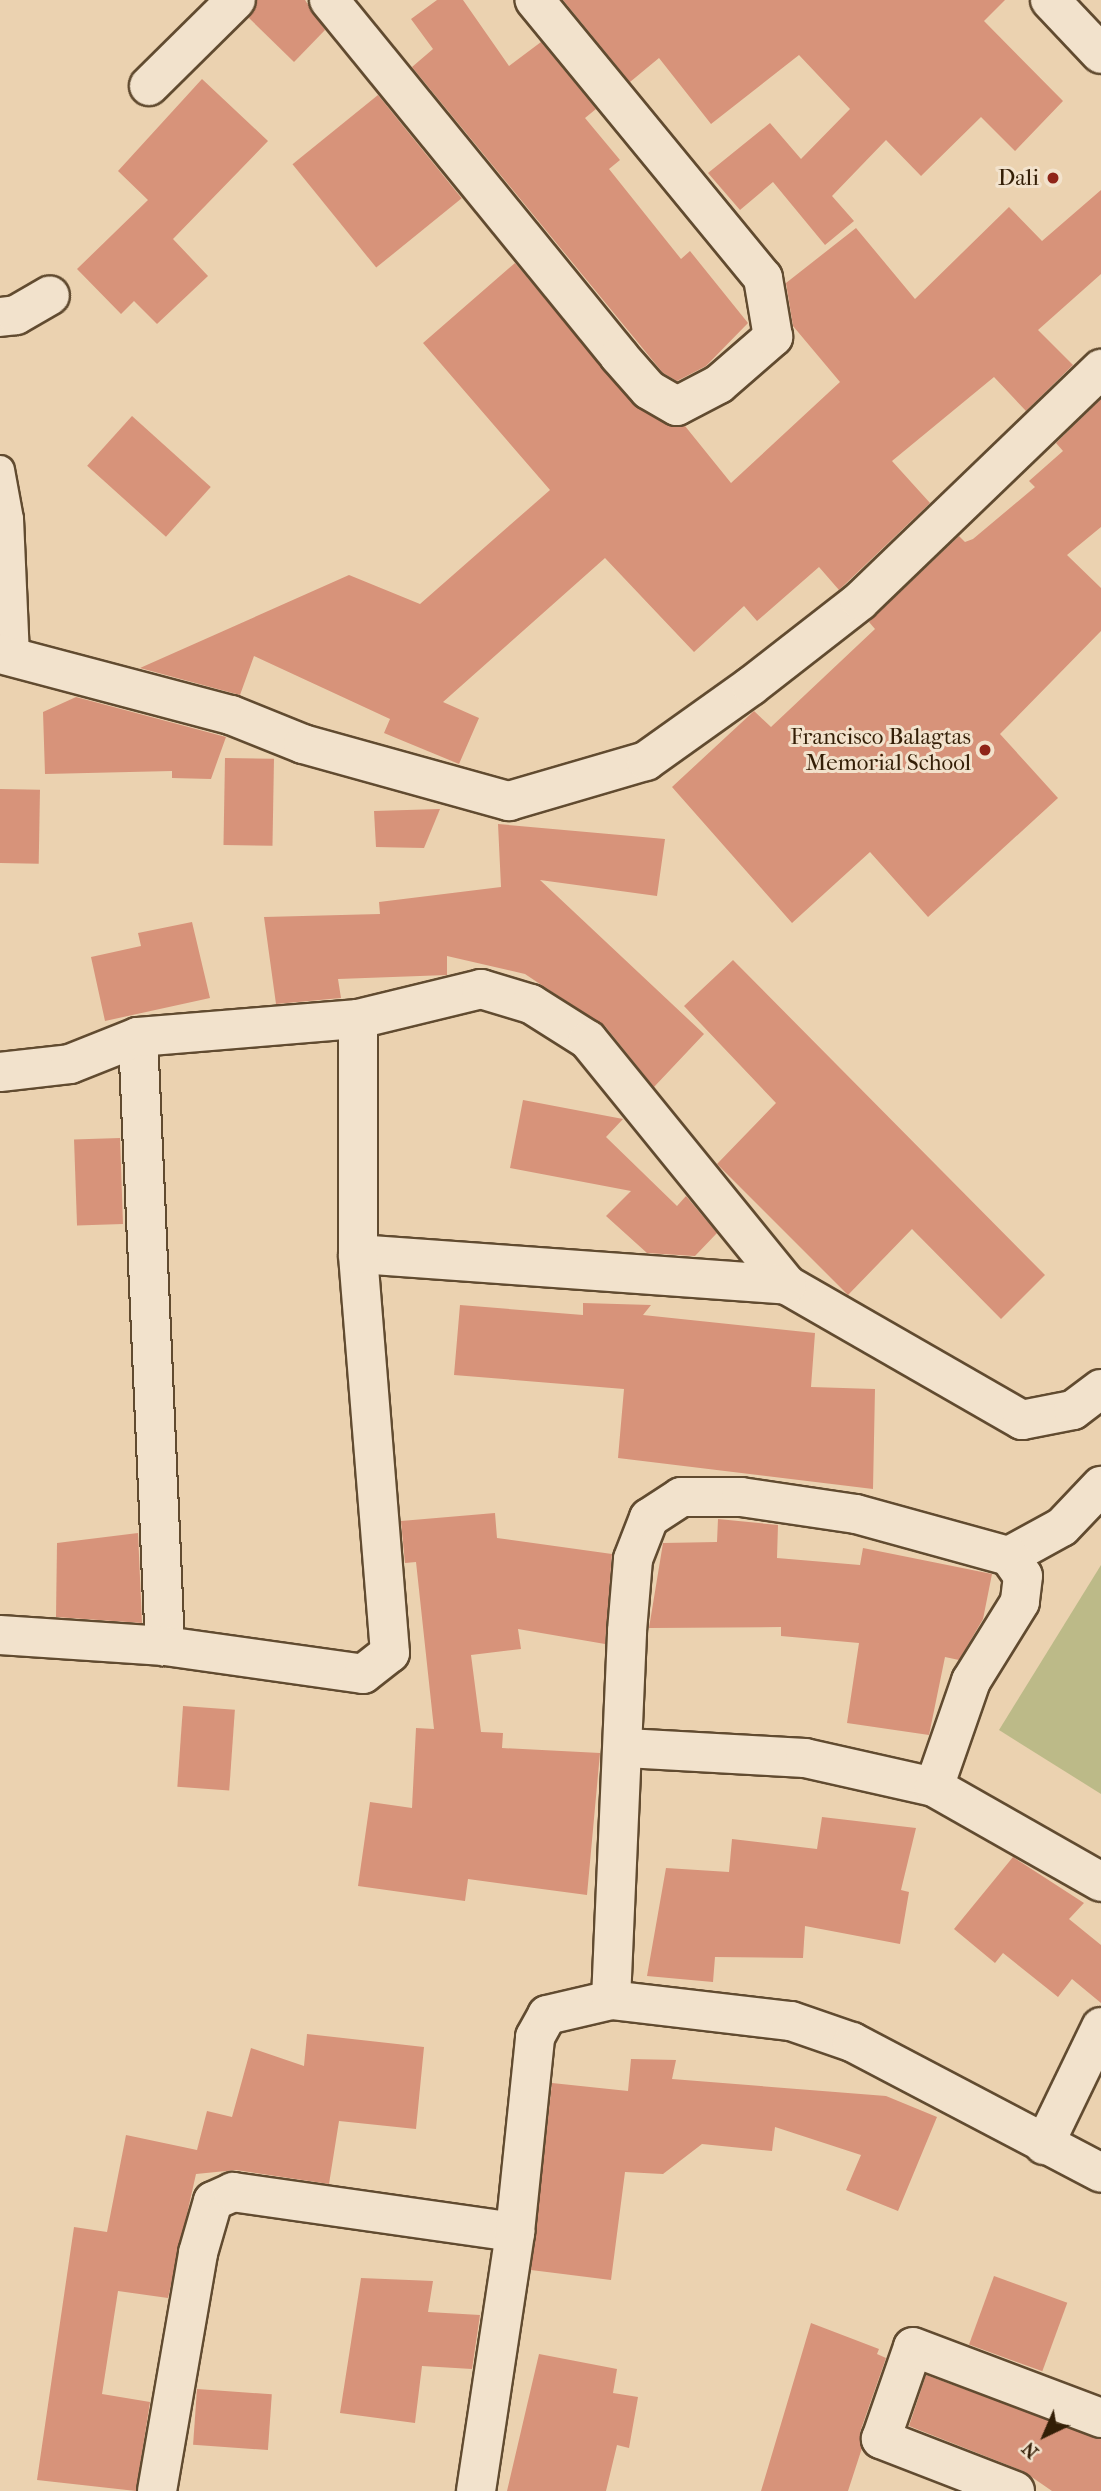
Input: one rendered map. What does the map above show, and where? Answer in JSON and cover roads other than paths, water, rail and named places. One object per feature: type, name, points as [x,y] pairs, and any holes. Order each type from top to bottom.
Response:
[{"type":"street","points":[[149,86],[236,0]]},
{"type":"street","points":[[329,0],[634,373],[677,406],[719,384],[773,337],[763,278],[535,0]]},
{"type":"street","points":[[1050,0],[1101,54]]},
{"type":"street","points":[[0,317],[16,315],[50,295]]},
{"type":"street","points":[[8,655],[509,801],[646,761],[751,687],[860,601],[1101,369]]},
{"type":"street","points":[[0,1072],[69,1064],[138,1037],[358,1019],[481,989],[531,1004],[588,1040],[787,1284],[1021,1420],[1073,1410],[1101,1389]]},
{"type":"street","points":[[0,1635],[165,1646],[363,1674],[390,1653],[358,1254],[358,1019]]},
{"type":"street","points":[[138,1037],[165,1646]]},
{"type":"street","points":[[358,1254],[787,1284]]},
{"type":"street","points":[[1009,1556],[1062,1527],[1101,1486]]},
{"type":"street","points":[[611,2000],[633,1559],[649,1518],[681,1496],[856,1514],[1009,1556],[1023,1576],[1020,1602],[971,1681],[934,1787]]},
{"type":"street","points":[[625,1748],[805,1758],[934,1787],[1101,1882]]},
{"type":"street","points":[[476,2491],[515,2232],[535,2037],[548,2015],[611,2000],[815,2029],[923,2077],[1044,2145],[1101,2173]]},
{"type":"street","points":[[1044,2145],[1101,2027]]},
{"type":"street","points":[[157,2491],[198,2253],[214,2201],[233,2192],[515,2232]]},
{"type":"street","points":[[1015,2491],[881,2439],[913,2347],[1101,2418]]},
{"type":"lane","points":[[0,470],[9,519],[8,655]]},
{"type":"place","name":"Dali","points":[[1053,178]]},
{"type":"place","name":"Francisco Balagtas Memorial School","points":[[985,750]]}]
